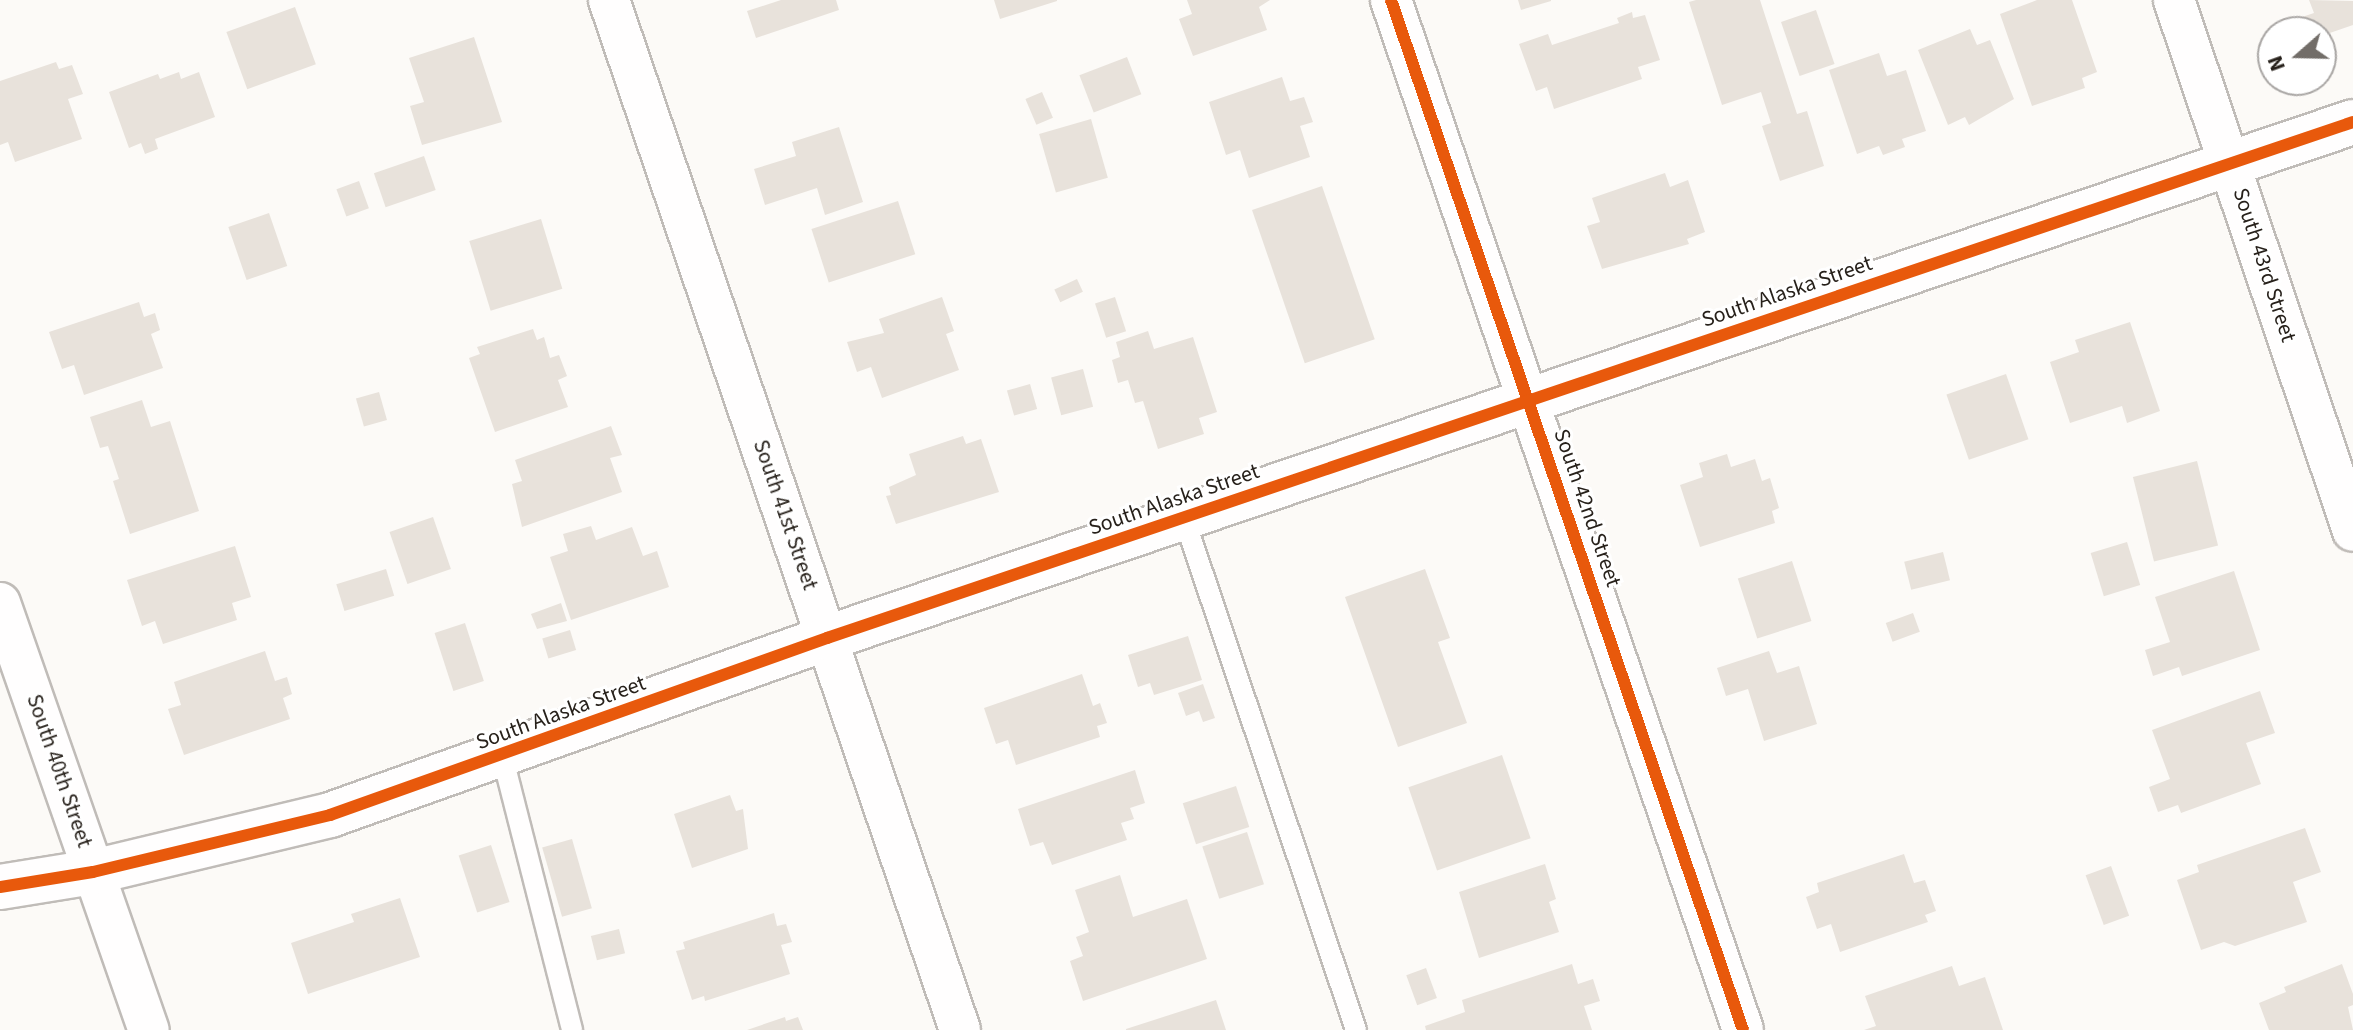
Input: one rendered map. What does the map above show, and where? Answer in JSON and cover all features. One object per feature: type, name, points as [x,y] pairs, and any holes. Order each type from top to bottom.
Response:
[{"type":"street","name":"South 41st Street","points":[[609,0],[960,1030]]},
{"type":"street","name":"South 42nd Street","points":[[1391,0],[1743,1030]]},
{"type":"street","name":"South 43rd Street","points":[[2174,0],[2353,531]]},
{"type":"street","name":"South Alaska Street","points":[[0,887],[93,872],[330,815],[827,638],[2353,122]]},
{"type":"street","name":"South 40th Street","points":[[0,603],[149,1030]]},
{"type":"lane","points":[[1184,518],[1356,1030]]},
{"type":"lane","points":[[502,755],[572,1030]]},
{"type":"building","points":[[781,0],[836,0],[839,10],[756,38],[747,11]]},
{"type":"building","points":[[994,0],[1057,0],[1057,1],[1000,19]]},
{"type":"building","points":[[1187,0],[1270,0],[1259,7],[1267,30],[1193,56],[1179,19],[1192,14]]},
{"type":"building","points":[[1518,0],[1551,0],[1551,1],[1521,10]]},
{"type":"building","points":[[1760,0],[1797,114],[1807,111],[1824,166],[1780,181],[1762,126],[1771,123],[1761,92],[1722,105],[1689,2]]},
{"type":"building","points":[[2037,0],[2072,0],[2097,72],[2082,78],[2085,88],[2032,106],[2000,14]]},
{"type":"building","points":[[2309,0],[2353,1],[2353,25],[2337,30],[2337,16],[2305,16],[2314,13]]},
{"type":"building","points":[[295,7],[316,64],[247,89],[226,32]]},
{"type":"building","points":[[1816,10],[1835,64],[1800,76],[1781,22]]},
{"type":"building","points":[[1632,12],[1633,18],[1645,15],[1660,60],[1638,67],[1642,79],[1554,109],[1547,87],[1536,91],[1519,44],[1548,34],[1552,45],[1619,23],[1617,18]]},
{"type":"building","points":[[1970,29],[1977,45],[1990,40],[2014,99],[1969,125],[1965,117],[1948,125],[1918,50]]},
{"type":"building","points":[[474,37],[502,122],[422,145],[410,106],[424,102],[409,58]]},
{"type":"building","points":[[1879,53],[1887,76],[1906,70],[1926,131],[1902,139],[1905,147],[1883,155],[1879,146],[1857,154],[1829,70]]},
{"type":"building","points":[[1127,57],[1141,94],[1094,113],[1079,75]]},
{"type":"building","points":[[56,62],[59,69],[72,65],[83,94],[68,99],[82,139],[15,162],[8,142],[0,145],[0,81]]},
{"type":"building","points":[[179,72],[181,79],[199,72],[215,117],[155,139],[158,149],[145,154],[141,143],[129,148],[109,92],[158,74],[160,79]]},
{"type":"building","points":[[1282,77],[1290,101],[1304,97],[1313,122],[1300,126],[1310,157],[1249,178],[1240,150],[1226,155],[1209,102]]},
{"type":"building","points":[[1042,92],[1053,118],[1036,125],[1025,99]]},
{"type":"building","points":[[1091,119],[1108,178],[1056,193],[1039,134]]},
{"type":"building","points":[[839,127],[863,202],[825,215],[817,188],[765,205],[754,169],[796,156],[792,142]]},
{"type":"building","points":[[424,156],[436,190],[386,207],[374,173]]},
{"type":"building","points":[[1665,173],[1670,187],[1688,180],[1705,232],[1687,239],[1689,244],[1602,269],[1587,226],[1600,222],[1592,198]]},
{"type":"building","points":[[359,181],[369,208],[346,216],[336,189]]},
{"type":"building","points":[[1322,186],[1375,339],[1305,363],[1252,210]]},
{"type":"building","points":[[898,201],[915,254],[829,282],[811,229]]},
{"type":"building","points":[[269,213],[287,266],[247,280],[228,227]]},
{"type":"building","points":[[541,219],[562,289],[491,311],[469,241]]},
{"type":"building","points":[[1077,279],[1083,292],[1060,302],[1054,290]]},
{"type":"building","points":[[942,297],[954,331],[946,334],[959,370],[882,398],[871,367],[857,372],[847,342],[884,333],[879,319]]},
{"type":"building","points":[[1115,297],[1126,331],[1106,338],[1095,303]]},
{"type":"building","points":[[139,302],[144,317],[155,313],[160,330],[151,334],[163,368],[84,395],[74,365],[62,369],[49,332]]},
{"type":"building","points":[[2130,322],[2160,411],[2127,423],[2122,406],[2070,423],[2050,362],[2079,352],[2075,340]]},
{"type":"building","points":[[533,329],[537,340],[544,337],[550,358],[559,355],[567,376],[558,380],[568,407],[495,432],[469,358],[480,354],[477,347]]},
{"type":"building","points":[[1148,331],[1154,349],[1193,337],[1217,412],[1199,418],[1204,434],[1158,449],[1143,401],[1135,403],[1128,380],[1118,383],[1112,360],[1120,357],[1116,342]]},
{"type":"building","points":[[1083,369],[1093,407],[1061,415],[1051,378]]},
{"type":"building","points":[[2006,374],[2028,439],[1969,460],[1946,395]]},
{"type":"building","points":[[1030,384],[1037,409],[1014,416],[1007,391]]},
{"type":"building","points":[[379,392],[387,420],[364,426],[356,399]]},
{"type":"building","points":[[142,400],[151,427],[170,421],[199,511],[130,534],[113,481],[119,479],[108,446],[100,448],[90,417]]},
{"type":"building","points":[[611,426],[622,455],[610,458],[622,492],[522,527],[512,484],[522,481],[515,460]]},
{"type":"building","points":[[963,436],[966,444],[981,439],[999,492],[896,524],[886,496],[891,495],[889,487],[916,475],[909,454]]},
{"type":"building","points":[[1727,454],[1731,467],[1755,459],[1762,481],[1770,478],[1779,508],[1772,511],[1775,523],[1700,547],[1680,485],[1703,477],[1699,463]]},
{"type":"building","points":[[2197,461],[2218,545],[2154,561],[2133,477]]},
{"type":"building","points":[[433,517],[451,569],[407,584],[390,532]]},
{"type":"building","points":[[591,526],[596,540],[632,527],[643,556],[657,551],[669,587],[571,620],[550,557],[568,551],[563,534]]},
{"type":"building","points":[[2127,542],[2140,585],[2104,596],[2091,553]]},
{"type":"building","points":[[235,546],[251,597],[232,603],[237,620],[163,644],[155,621],[142,626],[127,580]]},
{"type":"building","points":[[1943,552],[1950,580],[1911,590],[1904,562]]},
{"type":"building","points":[[1792,561],[1811,621],[1757,639],[1738,579]]},
{"type":"building","points":[[386,569],[394,596],[344,611],[336,584]]},
{"type":"building","points":[[1425,569],[1450,638],[1438,642],[1467,723],[1398,747],[1345,597]]},
{"type":"building","points":[[2234,571],[2260,650],[2182,676],[2179,667],[2153,676],[2145,650],[2170,642],[2155,597]]},
{"type":"building","points":[[561,603],[567,621],[537,629],[531,614]]},
{"type":"building","points":[[1913,613],[1920,632],[1893,642],[1886,623]]},
{"type":"building","points":[[465,623],[484,681],[453,691],[435,633]]},
{"type":"building","points":[[570,630],[576,650],[548,659],[542,638]]},
{"type":"building","points":[[1188,636],[1202,680],[1154,695],[1150,683],[1138,687],[1128,655]]},
{"type":"building","points":[[265,651],[275,681],[287,677],[292,694],[283,698],[290,719],[184,755],[168,709],[181,705],[174,682]]},
{"type":"building","points":[[1769,651],[1777,673],[1799,666],[1817,724],[1764,741],[1748,689],[1726,696],[1717,668]]},
{"type":"building","points":[[1082,674],[1093,706],[1100,703],[1107,723],[1097,726],[1100,737],[1016,765],[1008,740],[996,744],[984,708]]},
{"type":"building","points":[[1203,684],[1215,718],[1203,722],[1199,711],[1186,716],[1178,693]]},
{"type":"building","points":[[2260,691],[2275,733],[2246,743],[2261,784],[2181,813],[2178,805],[2158,812],[2149,787],[2170,779],[2152,730]]},
{"type":"building","points":[[1502,755],[1531,838],[1437,870],[1408,787]]},
{"type":"building","points":[[1135,770],[1145,803],[1130,808],[1134,819],[1121,823],[1127,840],[1052,865],[1043,842],[1030,846],[1018,809]]},
{"type":"building","points":[[1236,786],[1249,827],[1196,844],[1183,803]]},
{"type":"building","points":[[730,795],[736,811],[743,809],[748,849],[692,868],[674,814]]},
{"type":"building","points":[[2305,828],[2321,872],[2293,882],[2307,922],[2235,946],[2224,942],[2201,950],[2177,880],[2199,872],[2197,865]]},
{"type":"building","points":[[1247,832],[1264,884],[1219,899],[1202,847]]},
{"type":"building","points":[[572,839],[592,908],[562,917],[542,848]]},
{"type":"building","points":[[491,845],[510,902],[477,913],[459,856]]},
{"type":"building","points":[[1904,854],[1914,883],[1925,880],[1936,911],[1925,915],[1928,922],[1840,952],[1831,924],[1817,929],[1806,897],[1819,892],[1817,883]]},
{"type":"building","points":[[1545,864],[1556,899],[1549,902],[1559,932],[1479,958],[1459,892]]},
{"type":"building","points":[[2111,866],[2129,916],[2104,925],[2086,875]]},
{"type":"building","points":[[1120,875],[1133,917],[1187,899],[1207,959],[1083,1001],[1070,961],[1083,956],[1076,937],[1089,932],[1075,890]]},
{"type":"building","points":[[400,898],[420,957],[308,994],[291,943],[354,922],[351,914]]},
{"type":"building","points":[[774,913],[777,926],[786,924],[792,942],[781,945],[790,974],[705,1001],[704,996],[692,1000],[676,951],[685,949],[683,942]]},
{"type":"building","points":[[619,929],[625,953],[597,960],[591,936]]},
{"type":"building","points":[[1572,964],[1578,984],[1593,979],[1600,1001],[1584,1006],[1592,1030],[1426,1030],[1425,1026],[1465,1012],[1462,1000]]},
{"type":"building","points":[[2342,964],[2353,994],[2353,1005],[2348,1007],[2353,1030],[2269,1030],[2259,1003],[2286,992],[2284,987]]},
{"type":"building","points":[[1952,966],[1959,986],[1985,977],[2003,1030],[1864,1030],[1876,1026],[1865,996]]},
{"type":"building","points":[[1426,968],[1437,998],[1417,1005],[1406,975]]},
{"type":"building","points":[[1216,1000],[1226,1030],[1126,1030],[1126,1029]]},
{"type":"building","points":[[785,1017],[786,1021],[798,1017],[803,1030],[747,1030]]},
{"type":"cycle path","points":[[1391,0],[1743,1030]]},
{"type":"cycle path","points":[[0,887],[93,872],[330,815],[827,638],[2353,122]]}]
